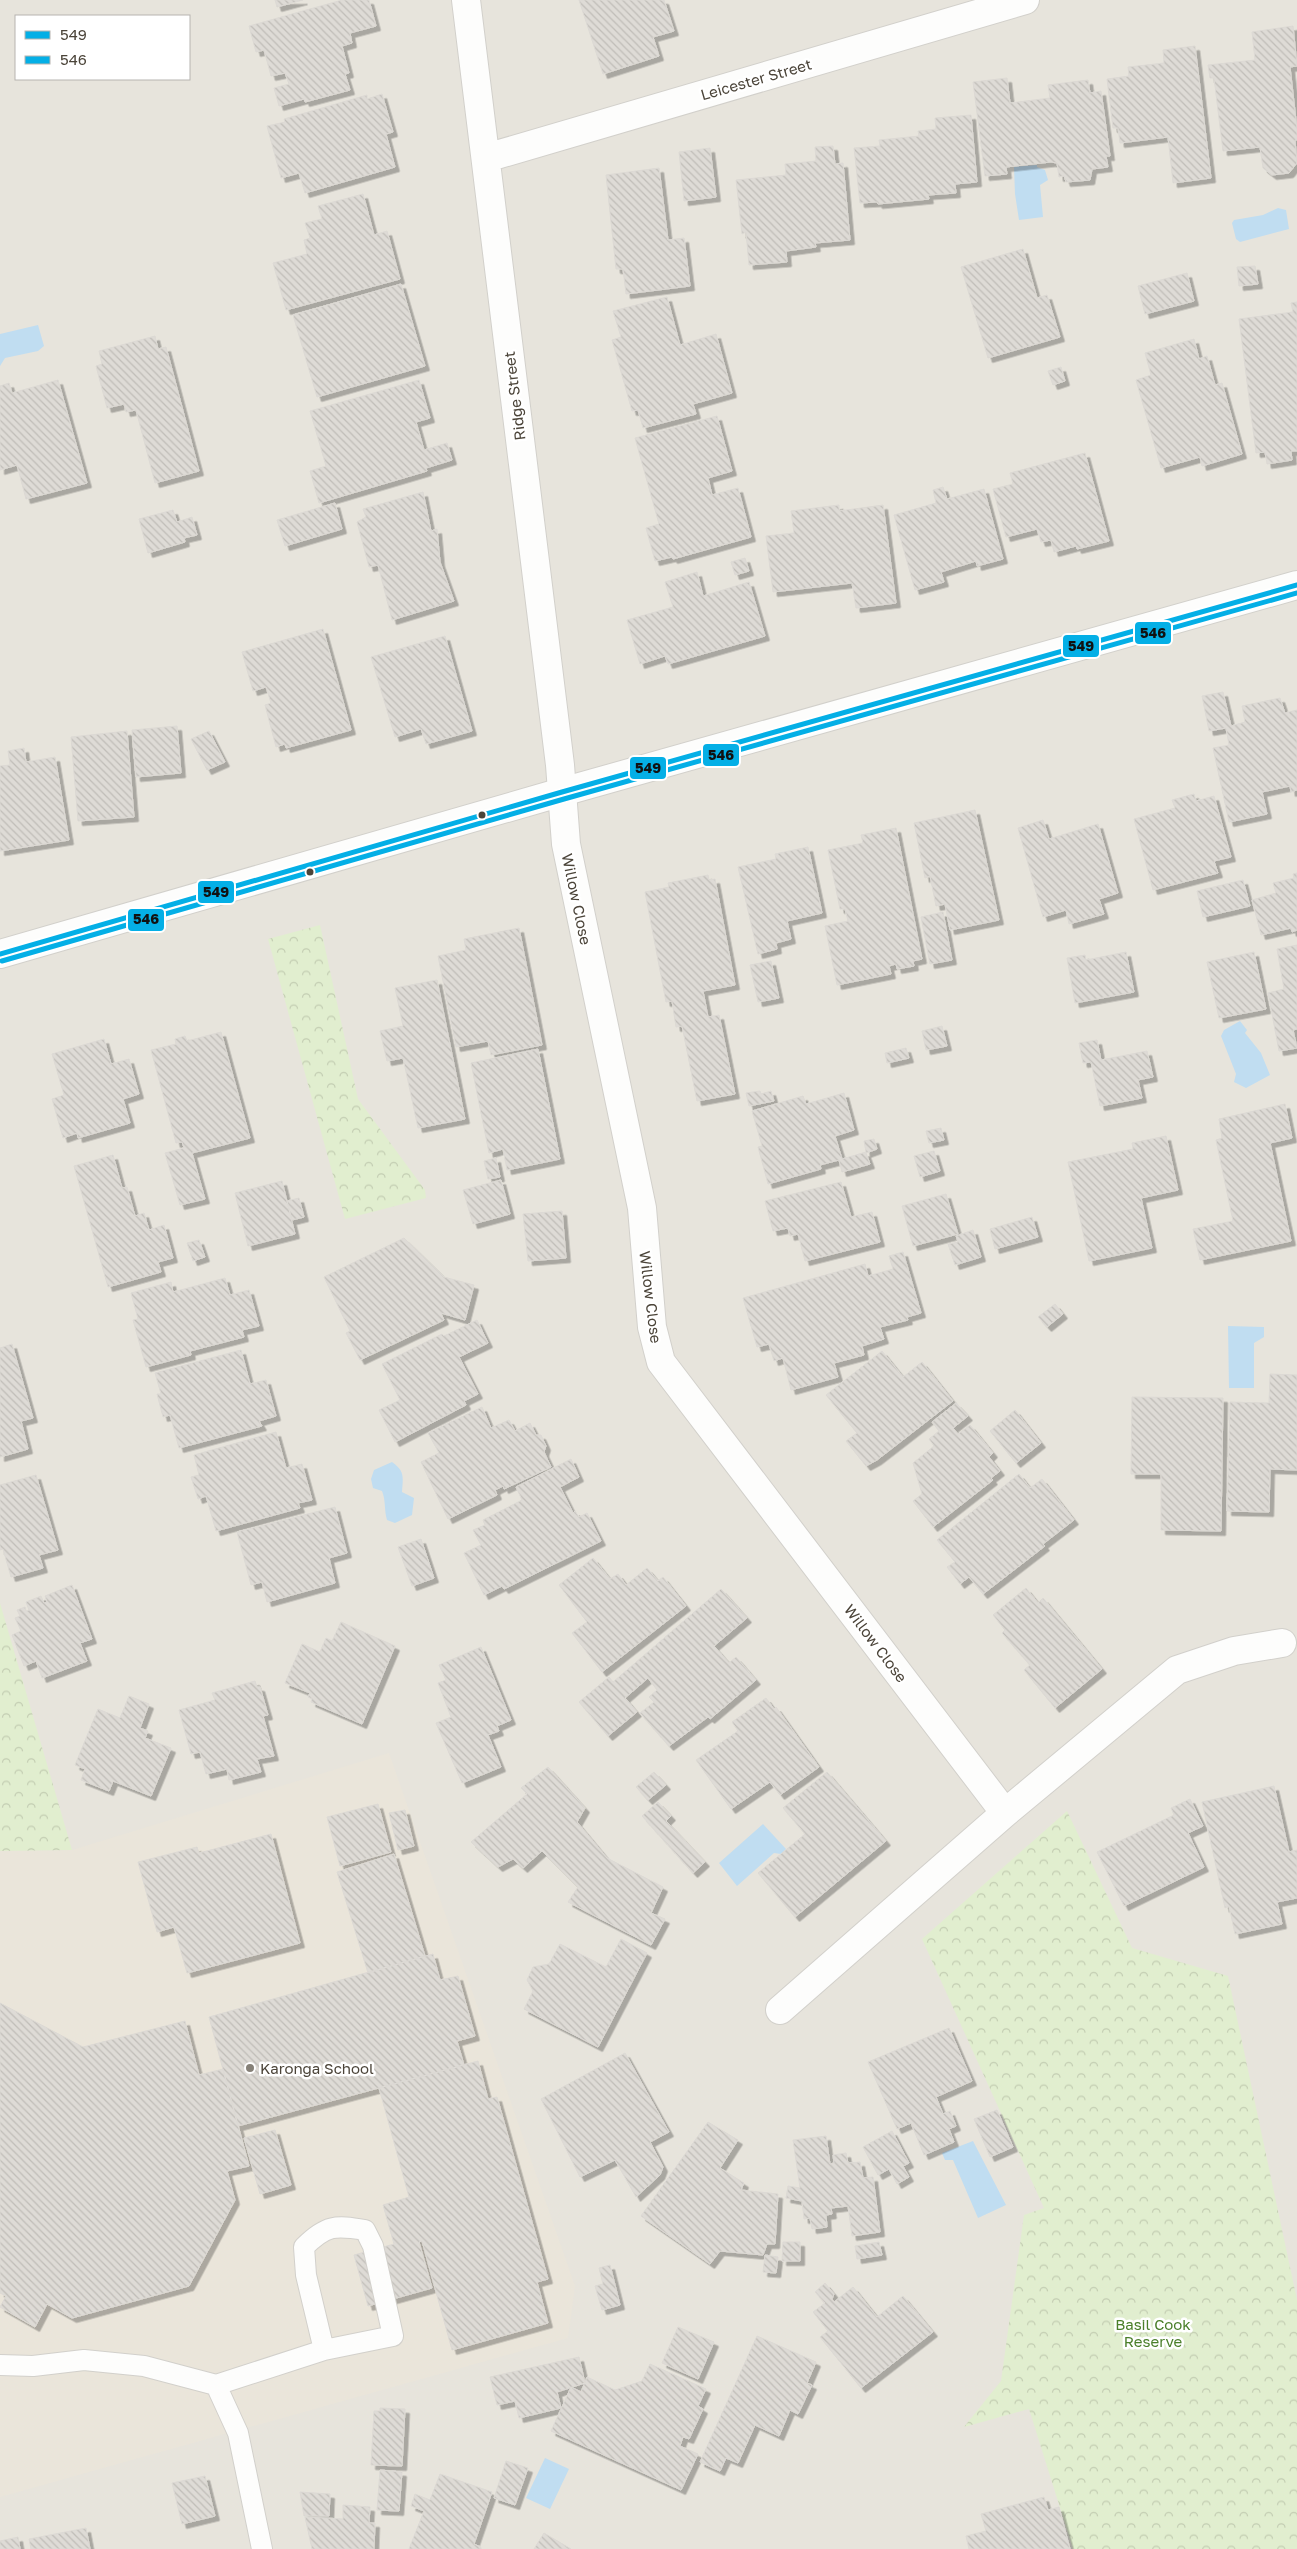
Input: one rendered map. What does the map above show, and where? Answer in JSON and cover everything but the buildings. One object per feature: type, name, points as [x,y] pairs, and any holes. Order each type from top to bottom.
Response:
[{"type":"street","name":"Ridge Street","points":[[466,0],[562,792]]},
{"type":"street","name":"Leicester Street","points":[[486,158],[1025,0]]},
{"type":"street","points":[[0,954],[562,792],[1297,585]]},
{"type":"street","name":"Willow Close","points":[[562,792],[566,844],[642,1208],[652,1327],[661,1362],[1005,1813]]},
{"type":"street","points":[[780,2010],[1005,1813],[1177,1670],[1234,1651],[1282,1643]]},
{"type":"lane","points":[[0,2365],[33,2366],[84,2360],[144,2366],[216,2384],[324,2350],[393,2336],[372,2246],[365,2230],[339,2226],[319,2232],[304,2248],[306,2275],[324,2350]]},
{"type":"lane","points":[[216,2384],[238,2433],[262,2549]]},
{"type":"shaded area","points":[[0,0],[1297,0],[1297,2549],[0,2549]]},
{"type":"shaded area","name":"Karonga School","points":[[389,1753],[575,2286],[568,2338],[0,2497],[0,1851],[72,1850]]},
{"type":"green space","points":[[320,925],[358,1099],[425,1190],[426,1198],[345,1219],[268,939]]},
{"type":"green space","points":[[0,1603],[72,1850],[0,1851]]},
{"type":"green space","name":"Basil Cook Reserve","points":[[1067,1811],[1132,1948],[1228,1976],[1297,2300],[1297,2549],[1073,2549],[1029,2409],[964,2427],[1001,2381],[1024,2215],[1044,2208],[922,1939]]},
{"type":"water","points":[[1037,165],[1037,167],[1045,170],[1048,180],[1040,185],[1043,217],[1019,220],[1015,194],[1014,167]]},
{"type":"water","points":[[1278,208],[1286,210],[1289,229],[1240,242],[1236,239],[1232,223],[1234,220],[1263,215]]},
{"type":"water","points":[[38,325],[44,346],[38,351],[5,358],[0,366],[0,334]]},
{"type":"water","points":[[1240,1021],[1247,1030],[1245,1033],[1261,1053],[1270,1075],[1246,1088],[1234,1082],[1236,1074],[1221,1036],[1224,1030]]},
{"type":"water","points":[[1228,1326],[1264,1327],[1264,1337],[1254,1343],[1254,1388],[1229,1388]]},
{"type":"water","points":[[392,1462],[401,1471],[402,1492],[414,1498],[412,1515],[395,1523],[387,1520],[382,1491],[373,1488],[371,1479],[374,1470]]},
{"type":"water","points":[[763,1824],[786,1849],[781,1854],[774,1853],[737,1886],[719,1863]]},
{"type":"water","points":[[973,2141],[1006,2205],[978,2218],[953,2160],[945,2160],[942,2153]]},
{"type":"water","points":[[545,2458],[569,2469],[550,2509],[526,2498]]},
{"type":"transit line","name":"549","points":[[0,954],[562,792],[1297,585]]},
{"type":"transit line","name":"546","points":[[2,961],[564,799],[1297,593]]},
{"type":"place","name":"Karonga School","points":[[250,2068]]}]
